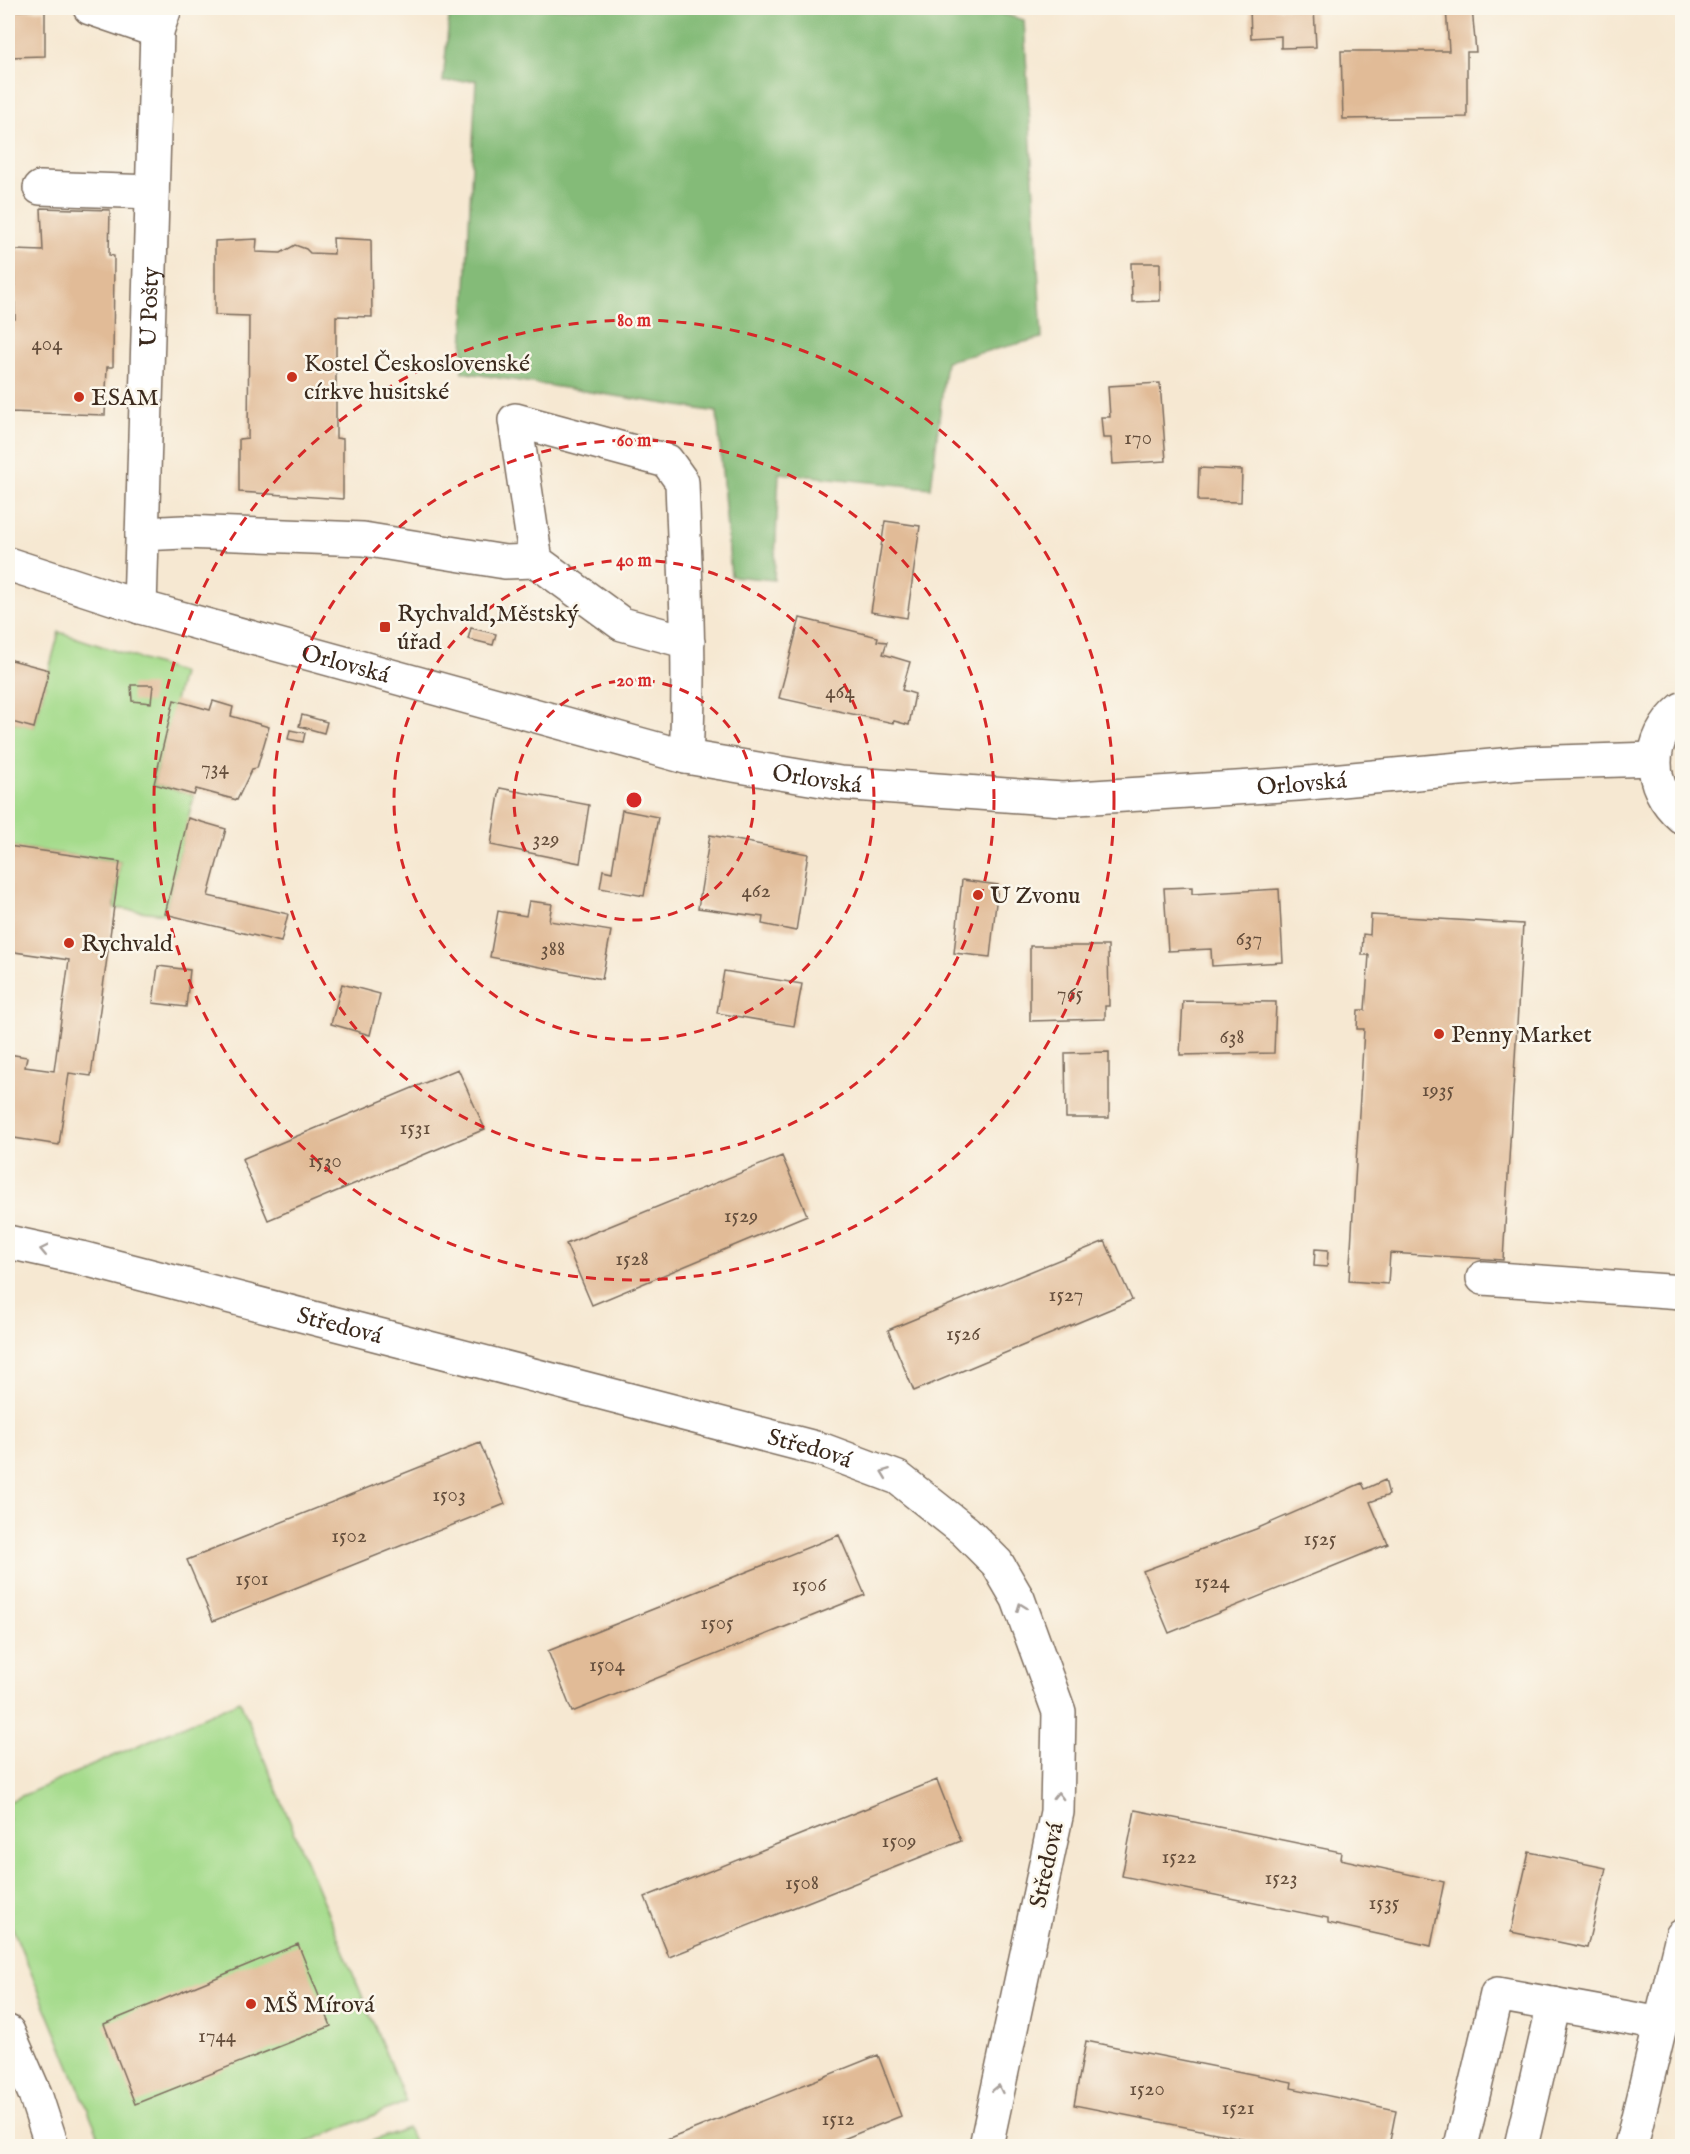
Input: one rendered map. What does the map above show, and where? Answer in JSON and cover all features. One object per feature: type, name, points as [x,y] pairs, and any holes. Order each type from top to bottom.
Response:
[{"type":"street","points":[[90,8],[161,20]]},
{"type":"street","name":"U Pošty","points":[[140,607],[152,192],[161,20]]},
{"type":"street","points":[[40,188],[152,192]]},
{"type":"street","points":[[536,561],[515,420],[667,461],[682,482],[689,683],[686,757]]},
{"type":"street","points":[[142,534],[183,532],[363,539],[505,562],[536,561],[622,624],[688,642]]},
{"type":"street","name":"Orlovská","points":[[8,564],[140,607],[686,757],[840,783],[1062,799],[1298,784],[1524,763],[1654,759]]},
{"type":"street","points":[[1683,709],[1671,718],[1659,737],[1654,759],[1657,781],[1666,800],[1683,817]]},
{"type":"street","name":"Středová","points":[[8,1242],[81,1258],[823,1450],[898,1478],[965,1531],[997,1563],[1018,1599],[1059,1712],[1057,1812],[986,2146]]},
{"type":"street","points":[[1483,1278],[1683,1292]]},
{"type":"street","points":[[1631,2146],[1683,1936]]},
{"type":"street","points":[[1461,2146],[1497,1994],[1661,2024]]},
{"type":"street","points":[[1521,2146],[1554,2004]]},
{"type":"street","points":[[8,2032],[35,2094],[52,2146]]},
{"type":"green space","points":[[450,8],[982,8],[1024,20],[1042,338],[946,361],[931,488],[779,473],[774,580],[731,576],[717,412],[462,372],[476,80],[443,82]]},
{"type":"green space","points":[[59,632],[182,673],[154,784],[194,795],[165,914],[114,908],[120,862],[8,846],[8,721],[34,727]]},
{"type":"green space","points":[[240,1701],[406,2102],[298,2146],[103,2146],[8,1917],[8,1802]]},
{"type":"green space","points":[[407,2128],[415,2146],[359,2146]]},
{"type":"building","points":[[1250,8],[1314,8],[1316,47],[1281,48],[1281,36],[1251,38]]},
{"type":"building","points":[[1446,8],[1472,8],[1476,52],[1467,52],[1467,117],[1343,119],[1341,51],[1449,51]]},
{"type":"building","points":[[45,10],[45,56],[8,57],[8,11]]},
{"type":"building","points":[[41,208],[110,210],[109,255],[114,256],[113,367],[107,367],[105,415],[8,412],[8,319],[15,319],[14,250],[43,251]]},
{"type":"building","name":"Kostel Československé církve husitské","points":[[333,238],[371,240],[372,317],[336,316],[336,438],[343,439],[343,499],[239,492],[239,439],[248,438],[249,316],[215,315],[215,241],[257,239],[256,252],[281,253],[295,245],[310,253],[334,254]]},
{"type":"building","points":[[1131,263],[1160,263],[1160,301],[1132,302]]},
{"type":"building","points":[[1160,383],[1166,461],[1113,464],[1111,438],[1103,438],[1101,417],[1110,417],[1108,386]]},
{"type":"building","points":[[1199,468],[1242,470],[1241,502],[1198,501]]},
{"type":"building","points":[[885,521],[920,526],[907,618],[871,612]]},
{"type":"building","points":[[800,618],[878,637],[877,641],[887,642],[883,654],[910,662],[902,690],[915,694],[909,725],[779,698]]},
{"type":"building","points":[[471,628],[496,634],[493,645],[468,639]]},
{"type":"building","points":[[8,659],[49,670],[34,728],[8,721]]},
{"type":"building","points":[[131,685],[153,685],[151,703],[132,701]]},
{"type":"building","points":[[174,700],[210,710],[213,701],[233,707],[231,716],[269,727],[257,768],[252,769],[237,800],[196,789],[194,795],[154,784]]},
{"type":"building","points":[[302,715],[327,722],[324,733],[299,726]]},
{"type":"building","points":[[290,730],[305,733],[303,742],[288,739]]},
{"type":"building","points":[[500,788],[589,805],[580,863],[491,845]]},
{"type":"building","points":[[622,810],[658,817],[644,896],[600,888],[603,870],[612,872]]},
{"type":"building","points":[[188,818],[226,829],[208,896],[288,914],[281,942],[165,914]]},
{"type":"building","points":[[710,835],[808,854],[796,931],[762,924],[763,917],[698,908]]},
{"type":"building","points":[[8,846],[120,862],[91,1076],[69,1073],[59,1145],[8,1137],[8,1054],[27,1057],[25,1067],[54,1071],[69,960],[8,951]]},
{"type":"building","points":[[962,880],[998,885],[990,957],[954,953]]},
{"type":"building","points":[[1192,887],[1192,894],[1279,889],[1283,962],[1212,966],[1211,949],[1168,951],[1164,888]]},
{"type":"building","points":[[529,901],[552,904],[549,921],[611,931],[602,979],[490,957],[498,911],[526,916]]},
{"type":"building","points":[[1371,915],[1523,924],[1503,1260],[1390,1253],[1388,1284],[1349,1281],[1364,1029],[1357,1029],[1358,1010],[1365,1010],[1369,955],[1362,955],[1363,934],[1370,935]]},
{"type":"building","points":[[1030,946],[1108,946],[1109,1006],[1105,1006],[1105,1019],[1030,1021]]},
{"type":"building","points":[[158,966],[190,970],[186,1007],[153,1003]]},
{"type":"building","points":[[724,971],[802,984],[794,1026],[717,1013]]},
{"type":"building","points":[[342,984],[380,994],[370,1035],[331,1024]]},
{"type":"building","points":[[1183,1001],[1276,1002],[1274,1053],[1180,1055]]},
{"type":"building","points":[[1109,1052],[1109,1118],[1066,1118],[1065,1053]]},
{"type":"building","points":[[458,1069],[485,1129],[268,1220],[242,1159]]},
{"type":"building","points":[[782,1156],[807,1215],[592,1305],[566,1244]]},
{"type":"building","points":[[1105,1241],[1132,1300],[914,1391],[888,1330]]},
{"type":"building","points":[[1315,1249],[1328,1250],[1327,1267],[1314,1266]]},
{"type":"building","points":[[480,1443],[505,1504],[213,1621],[187,1560]]},
{"type":"building","points":[[1385,1480],[1389,1495],[1370,1502],[1388,1544],[1169,1633],[1143,1571],[1256,1529],[1362,1483],[1365,1489]]},
{"type":"building","points":[[839,1535],[865,1595],[572,1712],[548,1651]]},
{"type":"building","points":[[937,1780],[961,1841],[669,1957],[645,1897]]},
{"type":"building","points":[[1135,1810],[1341,1852],[1340,1859],[1444,1882],[1431,1946],[1328,1923],[1328,1918],[1122,1876]]},
{"type":"building","points":[[1529,1852],[1606,1868],[1587,1948],[1511,1932]]},
{"type":"building","points":[[298,1944],[331,2026],[135,2104],[104,2024]]},
{"type":"building","points":[[1086,2041],[1292,2082],[1291,2088],[1396,2110],[1389,2146],[1281,2146],[1074,2105]]},
{"type":"building","points":[[878,2055],[901,2116],[826,2146],[652,2146]]},
{"type":"place","name":"Kostel Československé církve husitské","points":[[292,377]]},
{"type":"place","name":"ESAM","points":[[79,397]]},
{"type":"place","name":"Rychvald,Městský úřad","points":[[385,627]]},
{"type":"place","name":"U Zvonu","points":[[978,895]]},
{"type":"place","name":"Rychvald","points":[[69,943]]},
{"type":"place","name":"Penny Market","points":[[1439,1034]]},
{"type":"place","name":"MŠ Mírová","points":[[251,2004]]}]
